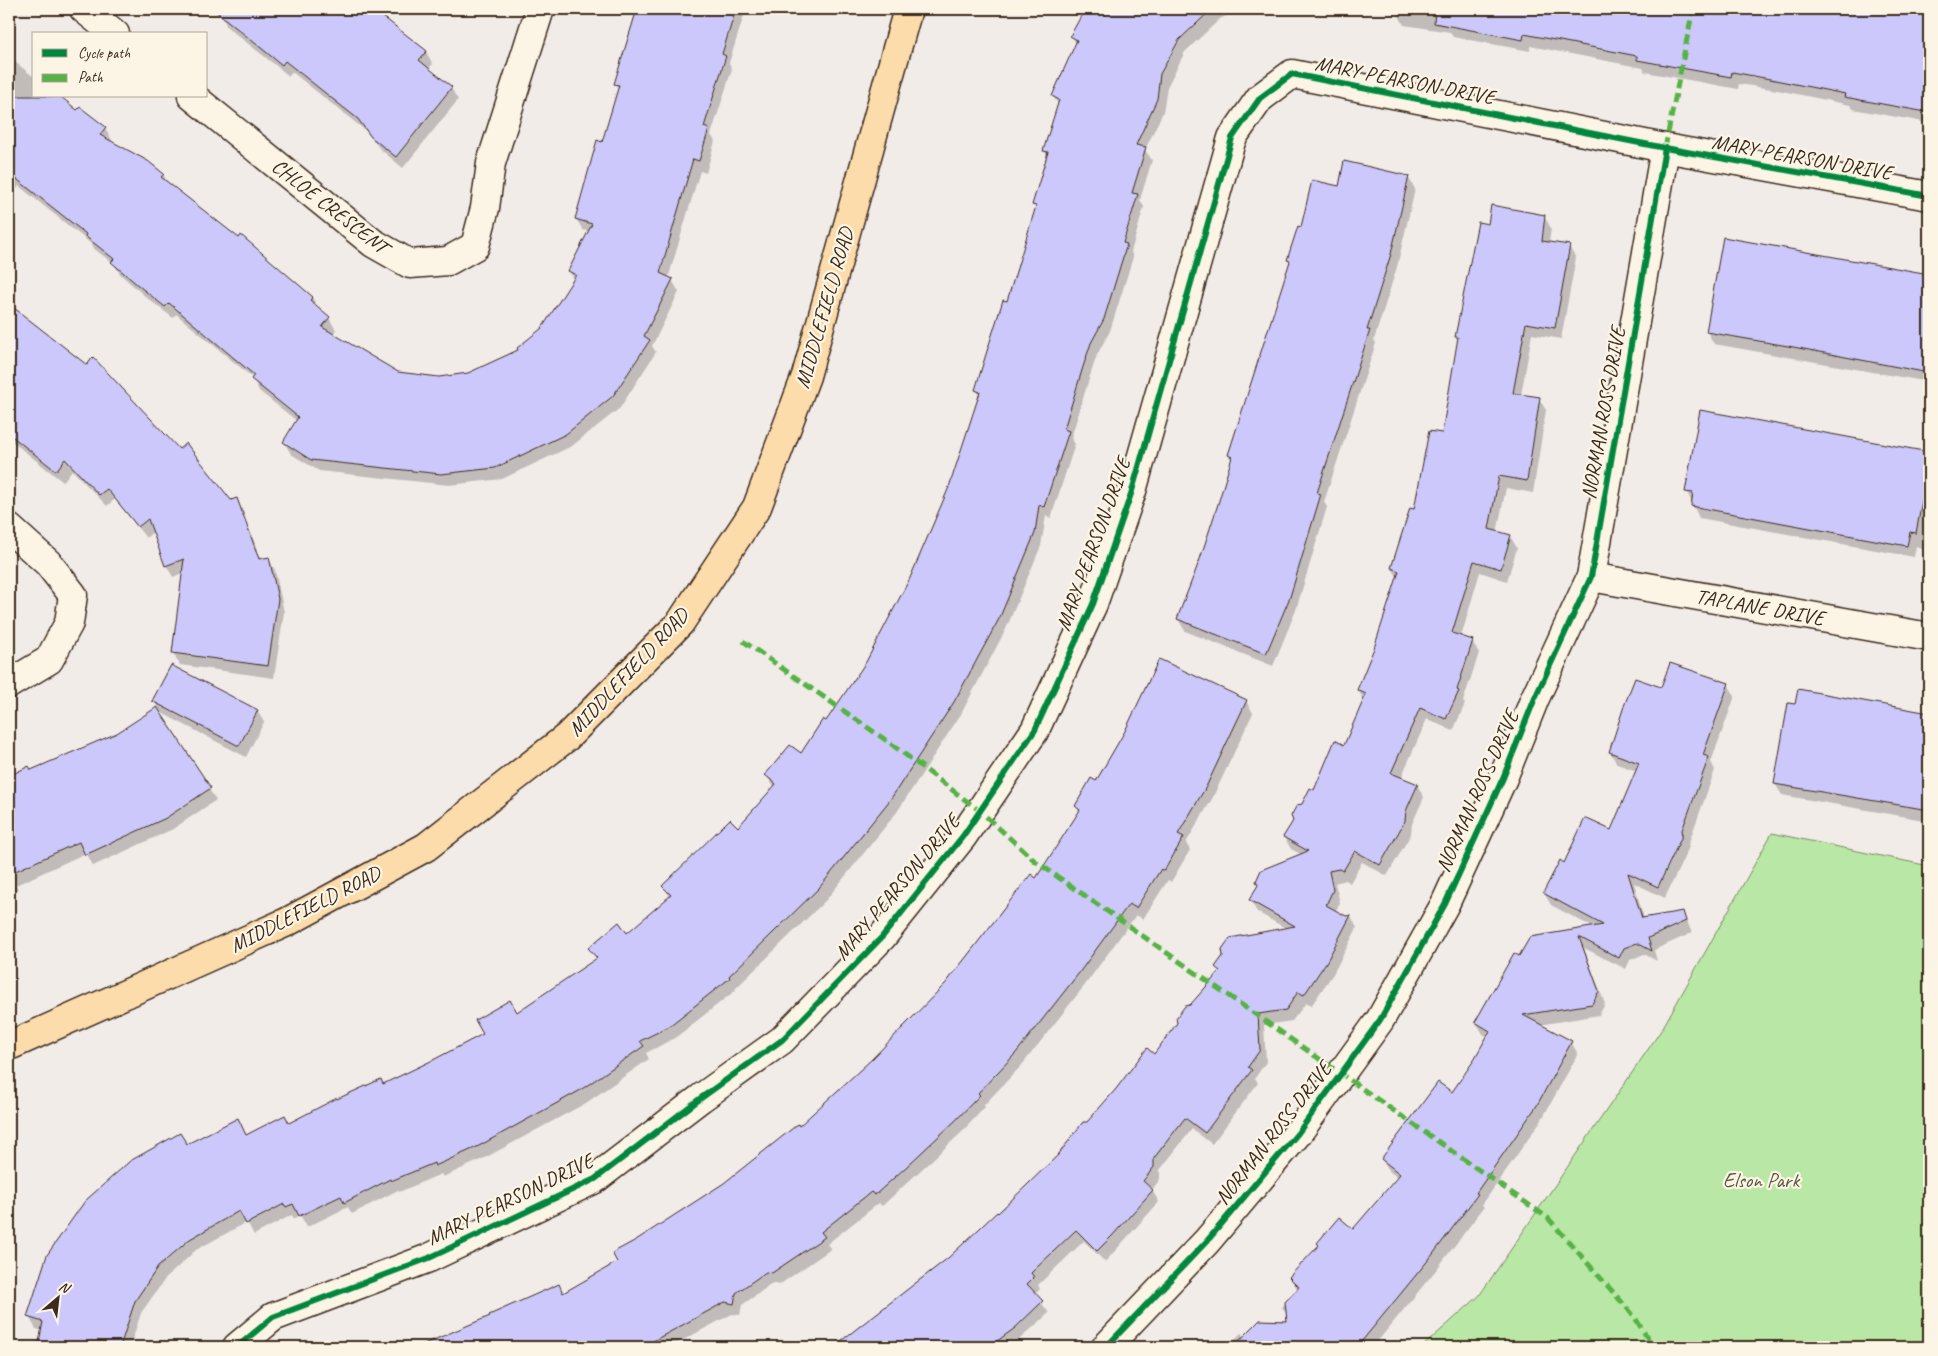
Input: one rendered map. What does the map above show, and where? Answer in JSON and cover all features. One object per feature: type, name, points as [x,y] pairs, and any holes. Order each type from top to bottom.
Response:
[{"type":"main road","name":"MIDDLEFIELD ROAD","points":[[9,1046],[287,922],[426,847],[567,737],[680,622],[757,507],[806,376],[908,9]]},
{"type":"street","points":[[84,9],[113,32]]},
{"type":"street","name":"CHLOE CRESCENT","points":[[194,98],[373,244],[410,264],[448,261],[476,246],[491,163],[540,9]]},
{"type":"street","name":"MARY PEARSON DRIVE","points":[[237,1347],[273,1317],[429,1258],[595,1179],[701,1098],[782,1040],[882,937],[963,836],[1035,730],[1093,604],[1132,491],[1232,138],[1260,98],[1292,74],[1665,148],[1929,196]]},
{"type":"street","name":"NORMAN ROSS DRIVE","points":[[1106,1347],[1207,1241],[1298,1133],[1380,1020],[1445,904],[1503,778],[1535,698],[1591,577],[1665,148]]},
{"type":"street","points":[[9,528],[48,563],[73,595],[69,623],[49,660],[9,684]]},
{"type":"street","name":"TAPLANE DRIVE","points":[[1591,577],[1929,637]]},
{"type":"green space","name":"Elson Park","points":[[1772,833],[1929,866],[1929,1347],[1422,1347],[1479,1296],[1662,1029]]},
{"type":"building","points":[[213,9],[373,9],[427,51],[419,60],[452,87],[396,157],[371,137],[358,119],[285,61],[282,65]]},
{"type":"building","points":[[637,9],[736,9],[722,54],[726,56],[704,127],[709,129],[699,161],[693,159],[660,273],[673,279],[644,336],[650,340],[613,396],[566,434],[495,468],[441,474],[311,460],[283,442],[298,417],[251,379],[254,375],[169,303],[165,307],[139,286],[111,262],[114,259],[85,236],[86,234],[9,173],[9,96],[62,98],[77,110],[80,107],[106,127],[100,135],[148,161],[164,174],[161,177],[239,238],[241,235],[313,297],[310,300],[330,317],[322,327],[398,372],[439,377],[468,373],[518,350],[517,348],[542,328],[576,275],[568,271],[592,224],[575,219],[597,140],[602,142],[619,85],[614,84]]},
{"type":"building","points":[[1085,9],[1212,9],[1179,40],[1160,74],[1157,99],[1136,145],[1146,147],[1132,193],[1138,194],[1123,243],[1127,244],[1104,319],[1091,343],[1083,367],[1064,429],[1069,431],[1044,507],[1039,505],[1035,533],[1000,617],[954,702],[890,800],[819,888],[729,976],[730,978],[668,1027],[640,1041],[644,1046],[579,1091],[477,1147],[435,1166],[434,1163],[391,1181],[390,1179],[344,1203],[341,1196],[299,1216],[293,1204],[286,1207],[284,1204],[246,1224],[239,1211],[190,1239],[158,1267],[135,1301],[120,1347],[38,1347],[43,1322],[27,1317],[47,1255],[85,1201],[130,1161],[180,1133],[187,1144],[238,1118],[246,1135],[285,1115],[289,1123],[337,1098],[381,1079],[383,1084],[483,1034],[475,1020],[510,1000],[517,1012],[597,958],[588,948],[619,922],[627,933],[671,895],[662,886],[730,819],[738,827],[776,784],[765,775],[790,745],[801,753],[823,719],[826,721],[866,662],[910,578],[949,487],[980,392],[975,390],[987,351],[1003,300],[1007,301],[1036,206],[1032,205],[1048,152],[1043,151],[1059,100],[1052,96],[1077,40],[1070,36]]},
{"type":"building","points":[[1435,9],[1899,9],[1929,14],[1929,91],[1926,112],[1844,97],[1845,94],[1732,72],[1731,77],[1637,60],[1637,56],[1524,34],[1523,40],[1434,23]]},
{"type":"building","points":[[1344,161],[1409,176],[1391,254],[1367,330],[1370,330],[1317,493],[1321,494],[1290,597],[1266,654],[1177,619],[1200,559],[1218,504],[1232,457],[1228,455],[1290,261],[1287,260],[1298,226],[1301,227],[1312,180],[1339,186]]},
{"type":"building","points":[[1491,205],[1545,215],[1542,241],[1570,245],[1555,328],[1526,323],[1513,393],[1540,397],[1527,481],[1499,476],[1489,529],[1511,535],[1501,569],[1474,561],[1452,633],[1473,640],[1457,690],[1459,691],[1446,719],[1420,708],[1391,773],[1418,784],[1406,811],[1405,821],[1380,865],[1355,851],[1343,871],[1339,869],[1329,871],[1333,890],[1326,905],[1346,916],[1351,915],[1327,961],[1304,995],[1298,992],[1286,1010],[1258,1014],[1260,1050],[1248,1067],[1252,1070],[1205,1133],[1185,1118],[1154,1158],[1154,1167],[1143,1181],[1153,1190],[1112,1236],[1097,1251],[1076,1230],[1031,1273],[1034,1277],[1027,1284],[1043,1301],[1015,1328],[989,1347],[833,1347],[948,1258],[1058,1155],[1083,1122],[1087,1122],[1116,1089],[1147,1048],[1154,1054],[1177,1023],[1176,1018],[1185,1006],[1190,1005],[1220,971],[1215,967],[1223,956],[1222,949],[1230,938],[1295,926],[1249,900],[1258,885],[1256,881],[1261,870],[1308,851],[1283,837],[1293,821],[1291,816],[1297,805],[1302,804],[1310,788],[1314,790],[1335,740],[1344,745],[1366,694],[1357,690],[1374,648],[1399,571],[1391,568],[1410,508],[1414,509],[1429,431],[1442,433],[1458,337],[1455,337],[1478,222],[1488,224]]},
{"type":"building","points":[[1723,237],[1929,274],[1929,373],[1706,332]]},
{"type":"building","points":[[9,304],[87,365],[93,357],[179,449],[186,443],[231,500],[237,498],[259,559],[269,557],[278,599],[268,666],[172,653],[184,559],[165,566],[148,519],[138,527],[107,489],[99,495],[65,459],[56,471],[9,434]]},
{"type":"building","points":[[1700,410],[1929,452],[1929,464],[1916,533],[1910,532],[1907,546],[1691,506],[1693,493],[1685,492]]},
{"type":"building","points":[[1159,659],[1247,700],[1206,787],[1178,834],[1184,837],[1164,871],[1161,869],[1136,908],[1129,904],[1079,973],[1016,1053],[978,1093],[980,1095],[955,1121],[905,1168],[875,1195],[871,1192],[821,1232],[825,1237],[772,1273],[766,1272],[736,1293],[734,1304],[725,1302],[642,1347],[417,1347],[559,1284],[563,1293],[617,1262],[612,1253],[636,1240],[724,1183],[798,1124],[799,1126],[872,1059],[946,983],[1031,874],[1036,878],[1080,810],[1075,806],[1091,778],[1096,781],[1125,731]]},
{"type":"building","points":[[1670,663],[1729,683],[1703,755],[1709,757],[1681,833],[1683,834],[1658,887],[1628,873],[1642,918],[1683,911],[1686,921],[1648,938],[1652,951],[1637,943],[1624,948],[1619,958],[1579,937],[1599,991],[1592,1004],[1523,1015],[1572,1041],[1536,1107],[1476,1193],[1478,1194],[1430,1258],[1357,1347],[1233,1347],[1260,1320],[1287,1321],[1285,1302],[1299,1287],[1289,1277],[1319,1245],[1317,1243],[1339,1217],[1353,1229],[1400,1174],[1381,1159],[1438,1082],[1452,1092],[1472,1063],[1490,1031],[1475,1022],[1514,953],[1519,956],[1530,937],[1603,925],[1543,893],[1560,860],[1564,863],[1585,818],[1611,830],[1639,763],[1609,752],[1624,706],[1635,678],[1661,687]]},
{"type":"building","points":[[171,665],[258,710],[239,746],[152,701]]},
{"type":"building","points":[[1798,689],[1929,713],[1929,810],[1774,784],[1788,703],[1795,704]]},
{"type":"building","points":[[157,707],[211,788],[166,818],[85,855],[79,842],[9,874],[9,776],[29,766],[31,770],[117,733]]},
{"type":"marked path","points":[[1665,148],[1693,9]]},
{"type":"marked path","points":[[743,641],[890,743],[980,811],[1035,861],[1548,1218],[1634,1316],[1653,1347]]},
{"type":"cycle path","points":[[237,1347],[273,1317],[429,1258],[595,1179],[701,1098],[782,1040],[882,937],[963,836],[1035,730],[1093,604],[1132,491],[1232,138],[1260,98],[1292,74],[1665,148],[1929,196]]},
{"type":"cycle path","points":[[1106,1347],[1207,1241],[1298,1133],[1380,1020],[1445,904],[1503,778],[1535,698],[1591,577],[1665,148]]}]
